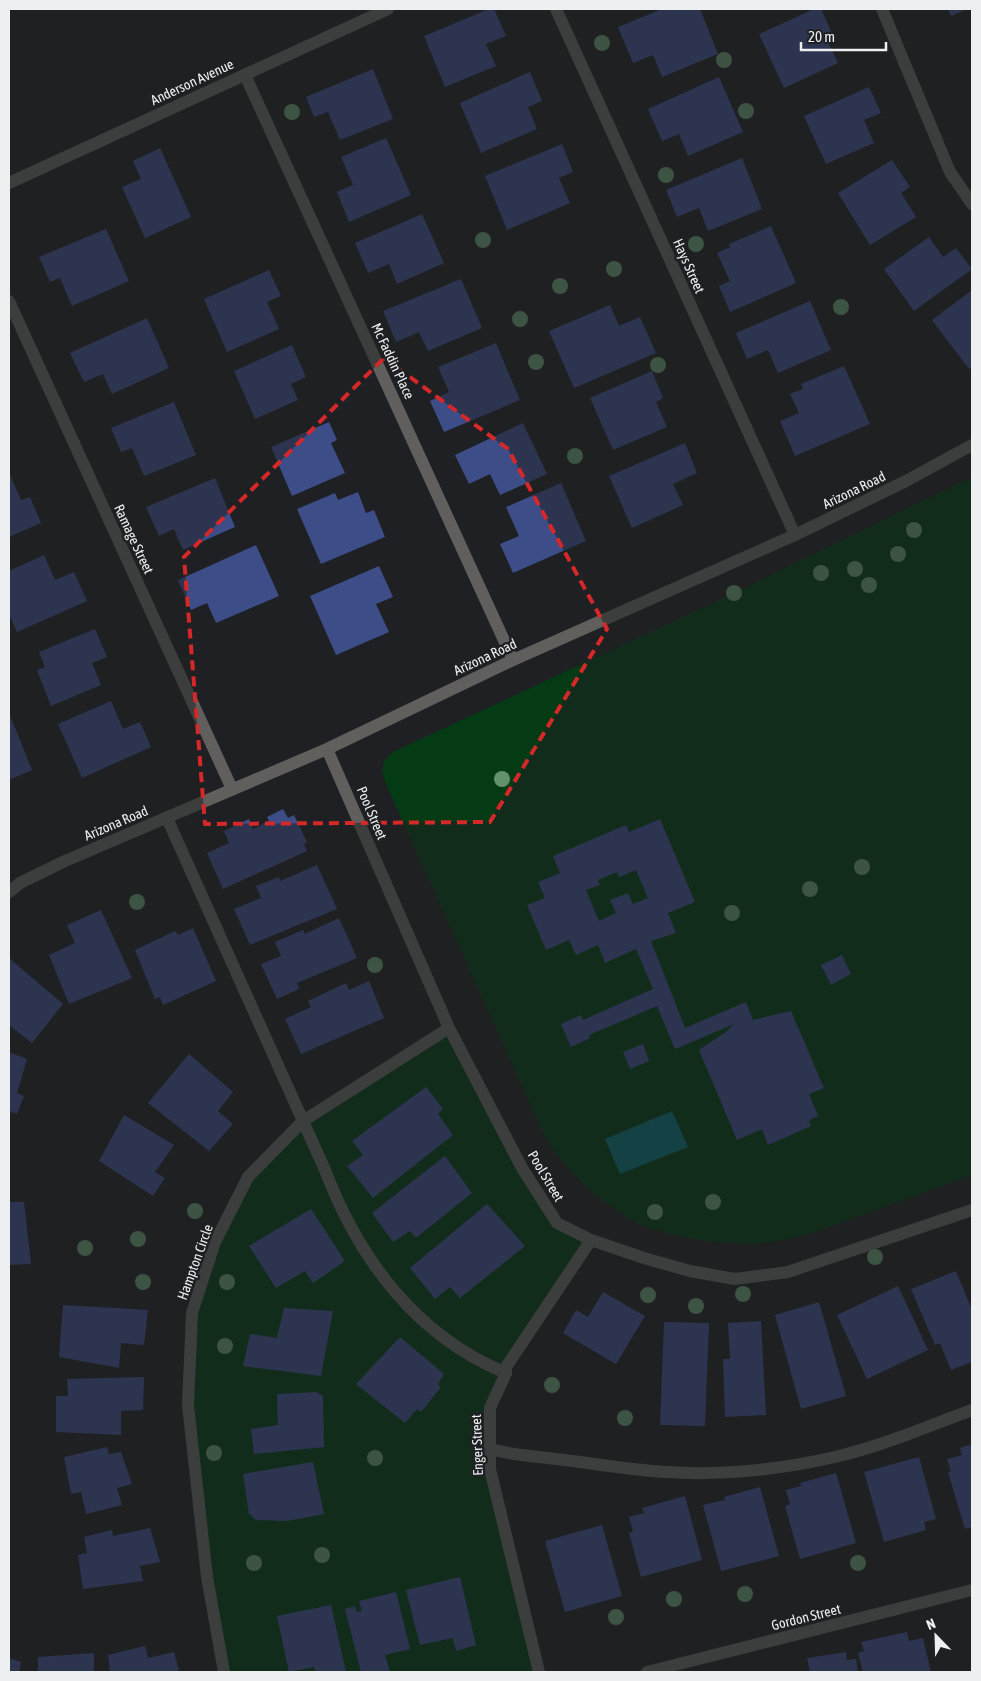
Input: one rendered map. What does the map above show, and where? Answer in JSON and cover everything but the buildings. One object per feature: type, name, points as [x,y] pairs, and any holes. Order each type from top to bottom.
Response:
[{"type":"street","name":"Anderson Avenue","points":[[9,183],[388,9]]},
{"type":"street","name":"Hays Street","points":[[556,9],[796,535]]},
{"type":"street","points":[[882,9],[950,172],[972,204]]},
{"type":"street","name":"Mc Faddin Place","points":[[245,74],[513,660]]},
{"type":"street","name":"Ramage Street","points":[[9,301],[232,789]]},
{"type":"street","name":"Arizona Road","points":[[9,892],[20,883],[65,862],[327,749],[513,660],[796,535],[906,481],[972,445]]},
{"type":"street","name":"Pool Street","points":[[327,749],[449,1028],[522,1168],[557,1223],[591,1240],[644,1258],[690,1271],[734,1279],[788,1272],[972,1210]]},
{"type":"street","points":[[167,818],[336,1198],[366,1253],[386,1282],[427,1325],[453,1345],[482,1363],[506,1373]]},
{"type":"street","name":"Hampton Circle","points":[[224,1672],[206,1577],[188,1405],[192,1313],[215,1242],[248,1177],[303,1121],[449,1028]]},
{"type":"street","name":"Enger Street","points":[[539,1672],[490,1469],[490,1408],[506,1373],[506,1367],[591,1240]]},
{"type":"street","points":[[489,1449],[599,1466],[668,1472],[764,1469],[815,1461],[862,1450],[972,1410]]},
{"type":"street","name":"Gordon Street","points":[[647,1672],[972,1590]]},
{"type":"highlighted area","points":[[384,358],[508,449],[607,629],[490,822],[205,824],[184,557]]},
{"type":"green space","points":[[972,477],[972,1175],[820,1230],[778,1241],[725,1243],[706,1241],[669,1234],[634,1222],[587,1187],[561,1160],[546,1139],[385,782],[382,771],[384,761],[393,752],[734,593]]},
{"type":"green space","points":[[449,1028],[557,1223],[591,1240],[506,1373],[490,1408],[490,1469],[539,1672],[224,1672],[188,1405],[192,1313],[248,1177],[303,1121]]},
{"type":"water","points":[[672,1111],[688,1147],[620,1174],[605,1139]]}]
